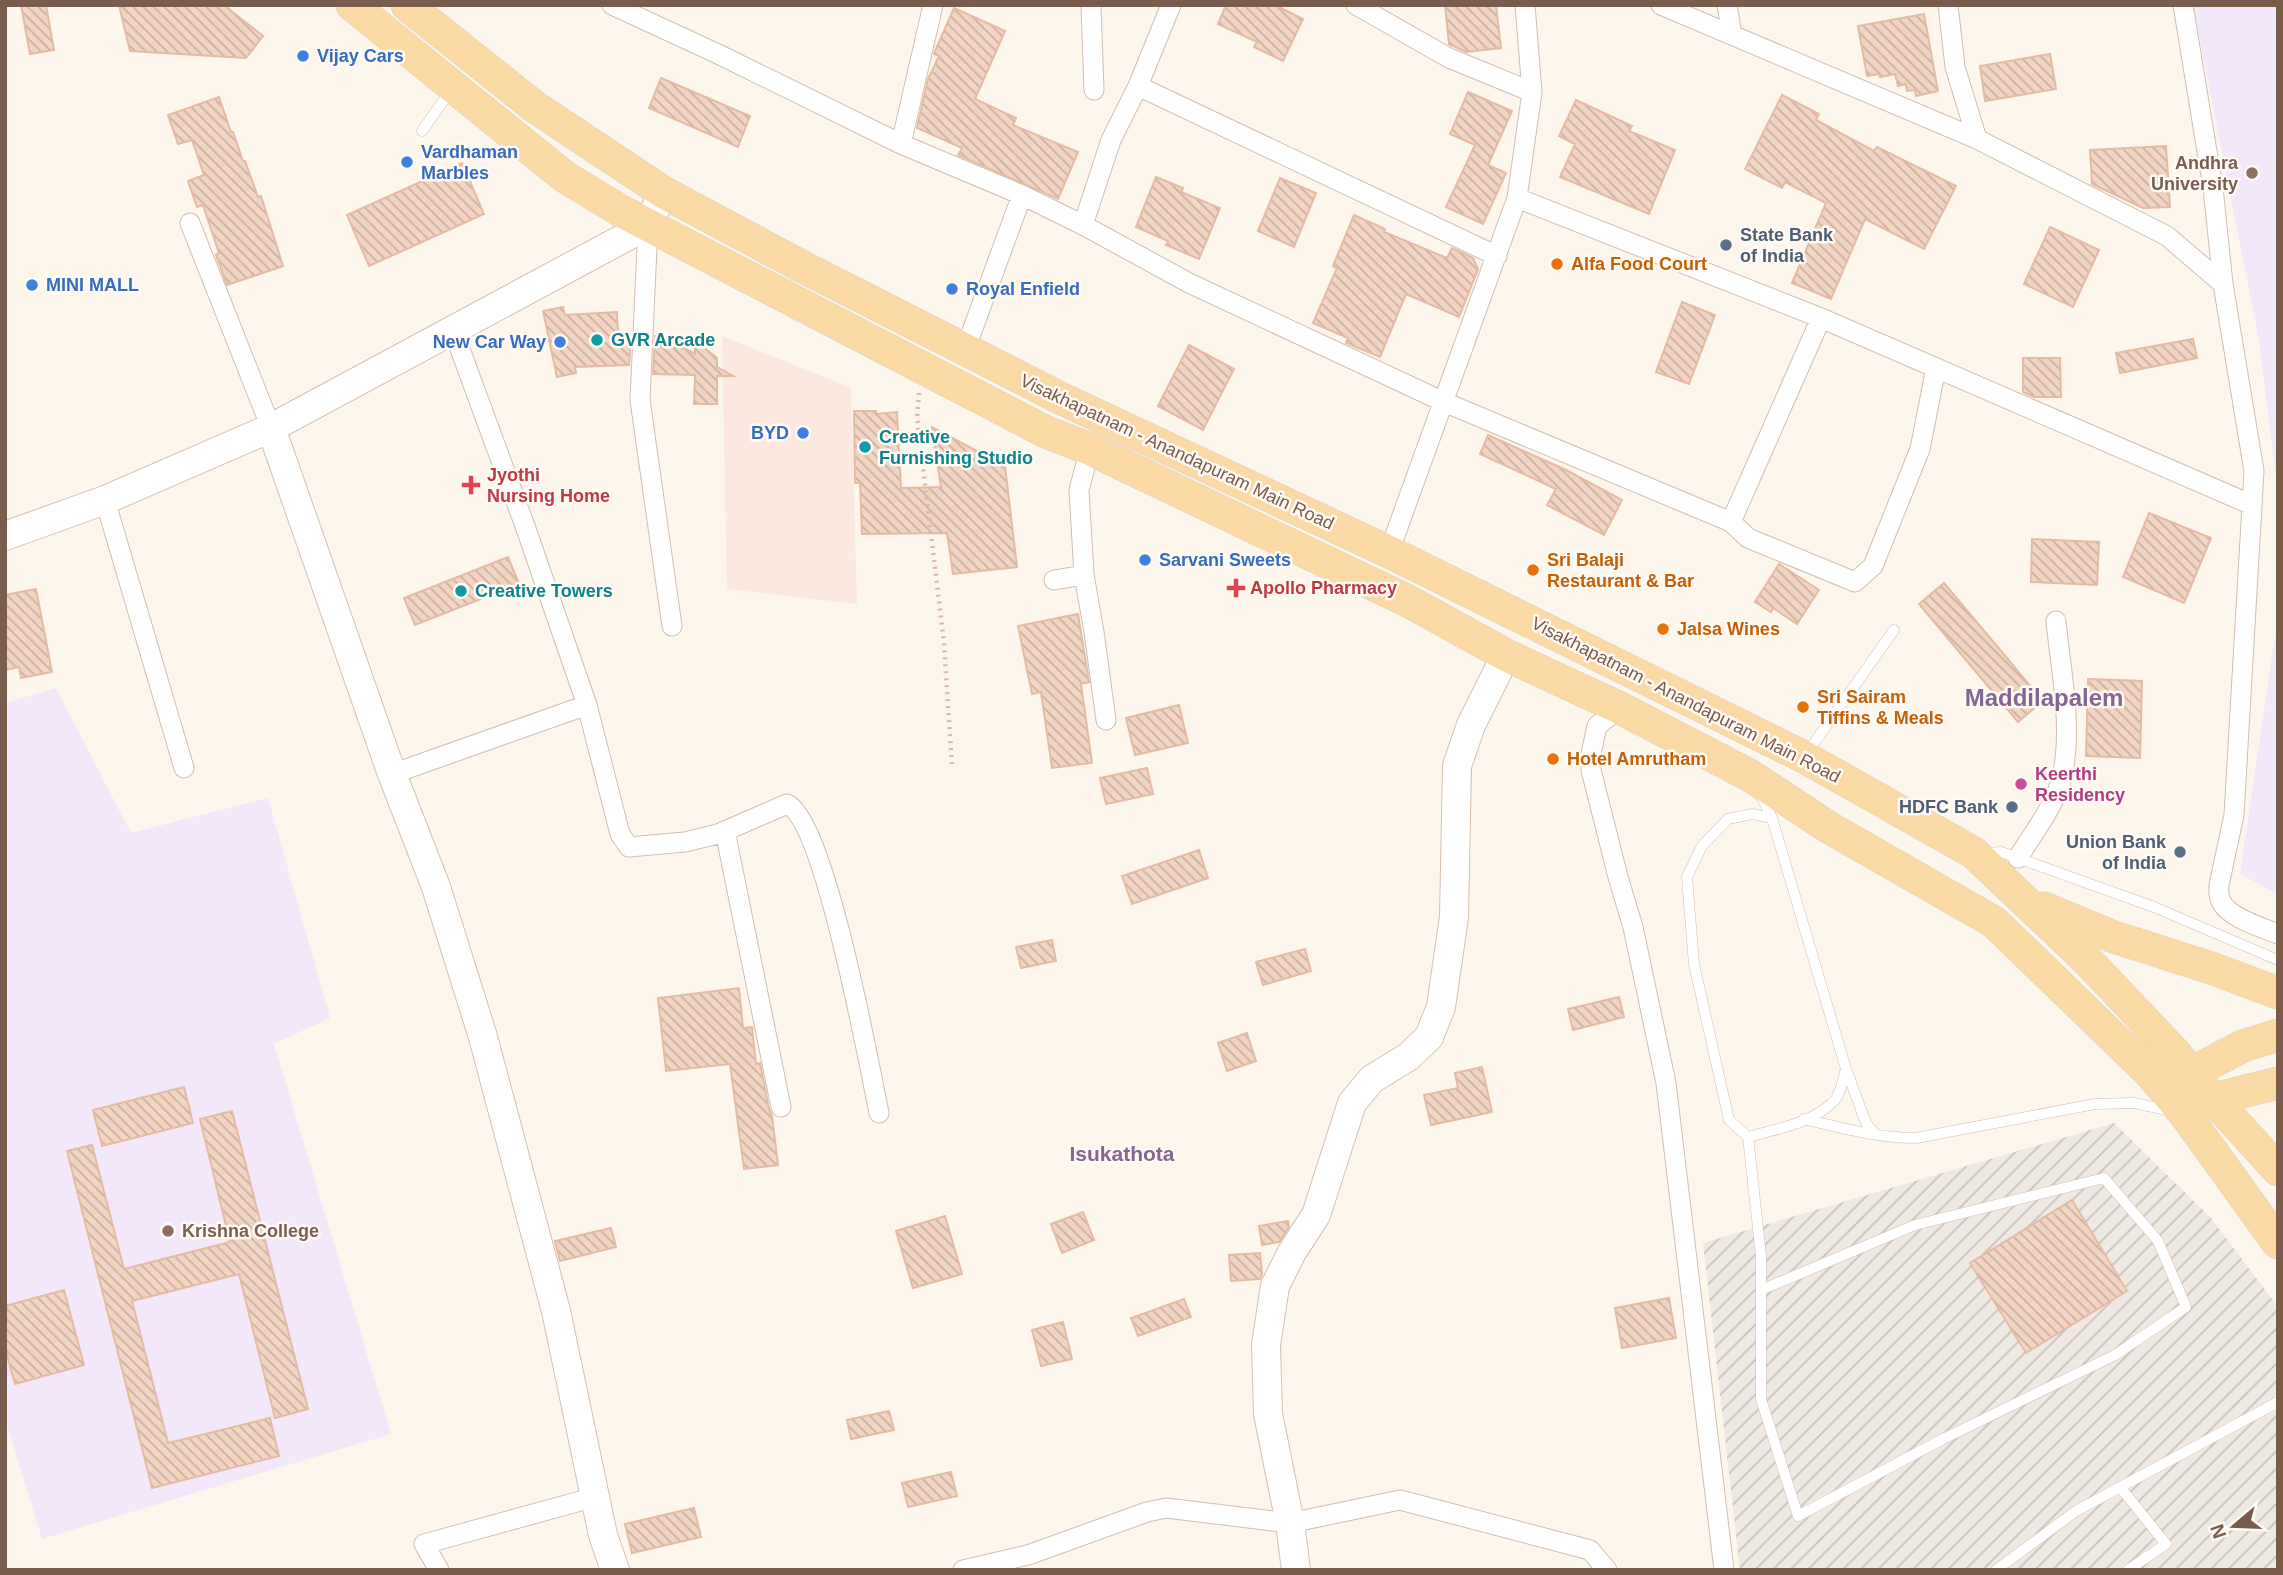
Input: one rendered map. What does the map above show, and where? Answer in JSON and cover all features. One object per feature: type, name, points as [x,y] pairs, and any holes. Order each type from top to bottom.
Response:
[{"type":"main road","name":"Visakhapatnam - Anandapuram Main Road","points":[[352,5],[565,177],[648,225],[1046,432],[1090,449],[1408,601],[1506,655],[1620,708],[1751,776],[1828,827],[1994,922],[2162,1088],[2184,1113],[2278,1243]]},
{"type":"main road","name":"Visakhapatnam - Anandapuram Main Road","points":[[407,5],[535,107],[663,192],[801,266],[1060,398],[1389,552],[1804,757],[1974,853],[2085,958],[2175,1053],[2278,1170]]},
{"type":"main road","points":[[2027,901],[2114,937],[2278,993]]},
{"type":"main road","points":[[2162,1088],[2243,1046],[2278,1035]]},
{"type":"main road","points":[[2184,1113],[2214,1099],[2278,1083]]},
{"type":"street","points":[[901,144],[933,5]]},
{"type":"street","points":[[1091,5],[1094,90]]},
{"type":"street","points":[[1083,225],[1111,140],[1138,86],[1171,5]]},
{"type":"street","points":[[1389,552],[1517,198],[1532,92],[1525,5]]},
{"type":"street","points":[[1661,5],[1978,139],[2166,236],[2223,284]]},
{"type":"street","points":[[1727,5],[1732,35]]},
{"type":"street","points":[[1948,5],[1955,67],[1978,139]]},
{"type":"street","points":[[2183,5],[2213,188],[2223,284],[2254,471],[2234,816],[2218,885],[2219,896],[2221,904],[2232,914],[2278,934]]},
{"type":"street","points":[[614,6],[901,144],[1022,195],[1083,225],[1189,284],[1444,402],[1731,522],[1748,538],[1854,582],[1873,566],[1920,449],[1936,368]]},
{"type":"street","points":[[1365,8],[1449,58],[1532,92]]},
{"type":"street","points":[[1138,86],[1497,256]]},
{"type":"street","points":[[663,192],[648,225],[640,400],[672,626]]},
{"type":"street","points":[[965,350],[1022,195]]},
{"type":"street","points":[[1517,198],[1821,318],[2252,505]]},
{"type":"street","points":[[190,223],[271,428],[392,774],[436,887],[483,1037],[556,1311],[603,1535],[615,1570]]},
{"type":"street","points":[[5,536],[105,500],[271,428],[648,225]]},
{"type":"street","points":[[1731,522],[1821,318]]},
{"type":"street","points":[[453,330],[587,705],[620,834],[629,847],[685,842],[725,831],[787,804],[793,807],[811,837],[834,912],[848,963],[879,1113]]},
{"type":"street","points":[[1090,449],[1079,490],[1084,575],[1106,720]]},
{"type":"street","points":[[105,500],[184,768]]},
{"type":"street","points":[[1054,580],[1084,575]]},
{"type":"street","points":[[2018,858],[2050,806],[2062,779],[2067,733],[2056,621]]},
{"type":"street","points":[[1296,1570],[1290,1523],[1268,1414],[1266,1345],[1275,1286],[1292,1252],[1315,1216],[1352,1103],[1372,1079],[1408,1057],[1429,1037],[1441,1007],[1454,917],[1457,766],[1471,725],[1506,655]]},
{"type":"street","points":[[392,774],[587,705]]},
{"type":"street","points":[[1620,708],[1597,726],[1591,754],[1591,770],[1633,927],[1666,1083],[1724,1570]]},
{"type":"street","points":[[725,831],[781,1107]]},
{"type":"street","points":[[439,1570],[425,1544],[595,1497]]},
{"type":"street","points":[[963,1570],[1028,1555],[1147,1511],[1181,1509],[1290,1523],[1400,1500],[1590,1550],[1608,1570]]},
{"type":"lane","points":[[422,131],[453,87]]},
{"type":"lane","points":[[1804,757],[1894,630]]},
{"type":"lane","points":[[1751,776],[1772,818],[1846,1069],[1866,1123],[1875,1134]]},
{"type":"lane","points":[[1761,1290],[1915,1225],[2104,1178],[2158,1241],[2186,1307],[2115,1355],[1943,1439],[1798,1516],[1762,1399],[1761,1290],[1761,1256],[1748,1137],[1729,1120],[1694,964],[1687,877],[1702,846],[1728,819],[1752,814],[1772,818]]},
{"type":"lane","points":[[1974,853],[2001,852],[2154,907],[2278,960]]},
{"type":"lane","points":[[1748,1137],[1804,1119],[1824,1109],[1836,1098],[1846,1069]]},
{"type":"lane","points":[[2134,1103],[2162,1088]]},
{"type":"lane","points":[[1804,1119],[1889,1138],[1916,1139],[2095,1104],[2134,1103],[2184,1113]]},
{"type":"lane","points":[[1996,1570],[2076,1511],[2278,1402]]},
{"type":"lane","points":[[2120,1487],[2166,1544],[2128,1570]]},
{"type":"path","points":[[922,368],[916,417],[944,643],[952,766]]},
{"type":"shaded area","name":"Andhra University","points":[[2193,5],[2278,5],[2278,494],[2259,341]]},
{"type":"shaded area","points":[[722,336],[851,388],[857,604],[727,589]]},
{"type":"shaded area","points":[[2278,592],[2278,894],[2240,874],[2276,629]]},
{"type":"shaded area","name":"Krishna College","points":[[56,688],[131,833],[268,798],[330,1018],[274,1044],[391,1434],[42,1539],[5,1418],[5,703]]},
{"type":"shaded area","points":[[2114,1123],[2210,1217],[2278,1307],[2278,1570],[1740,1570],[1703,1243]]},
{"type":"building","points":[[21,5],[46,5],[54,50],[30,54]]},
{"type":"building","points":[[119,5],[224,5],[263,36],[246,58],[130,51]]},
{"type":"building","points":[[1226,5],[1275,5],[1303,19],[1283,61],[1254,47],[1257,42],[1218,24]]},
{"type":"building","points":[[1445,5],[1496,5],[1501,48],[1466,52],[1449,44]]},
{"type":"building","points":[[954,8],[1005,31],[975,99],[1016,118],[1013,125],[1078,152],[1058,199],[958,155],[962,148],[917,128],[928,79],[939,56],[934,54]]},
{"type":"building","points":[[1924,14],[1938,91],[1916,96],[1915,90],[1907,91],[1906,84],[1898,86],[1895,74],[1867,76],[1858,26]]},
{"type":"building","points":[[2050,54],[2056,89],[1985,101],[1980,66]]},
{"type":"building","points":[[661,78],[750,116],[738,147],[649,108]]},
{"type":"building","points":[[1468,92],[1512,111],[1488,165],[1506,173],[1483,224],[1446,207],[1475,145],[1450,134]]},
{"type":"building","points":[[1782,95],[1819,114],[1816,120],[1874,151],[1877,147],[1956,186],[1924,249],[1865,219],[1831,299],[1792,283],[1826,203],[1785,182],[1782,188],[1745,169]]},
{"type":"building","points":[[219,97],[258,197],[261,196],[283,266],[227,285],[203,205],[197,207],[188,181],[204,175],[192,140],[178,144],[168,115]]},
{"type":"building","points":[[1576,100],[1632,126],[1629,131],[1675,150],[1649,214],[1560,177],[1575,144],[1559,136]]},
{"type":"building","points":[[2166,146],[2170,207],[2143,208],[2092,184],[2090,150]]},
{"type":"building","points":[[462,163],[484,214],[369,266],[347,215]]},
{"type":"building","points":[[1156,177],[1183,188],[1181,192],[1220,208],[1199,259],[1166,245],[1168,241],[1136,227]]},
{"type":"building","points":[[1280,178],[1316,193],[1294,247],[1258,231]]},
{"type":"building","points":[[1354,215],[1385,229],[1384,232],[1447,258],[1452,248],[1473,258],[1478,269],[1459,317],[1406,294],[1380,357],[1346,343],[1348,338],[1313,323],[1337,268],[1333,266]]},
{"type":"building","points":[[2050,227],[2099,250],[2073,307],[2024,284]]},
{"type":"building","points":[[1682,302],[1715,315],[1689,384],[1656,372]]},
{"type":"building","points":[[563,307],[565,315],[617,312],[618,335],[631,335],[629,365],[575,367],[576,373],[557,377],[543,311]]},
{"type":"building","points":[[655,336],[664,337],[695,354],[695,340],[717,358],[717,367],[733,376],[717,376],[717,404],[694,404],[695,375],[653,374]]},
{"type":"building","points":[[2193,339],[2197,358],[2120,373],[2116,353]]},
{"type":"building","points":[[1189,345],[1234,369],[1203,430],[1158,406]]},
{"type":"building","points":[[2023,358],[2060,358],[2061,397],[2034,397],[2023,392]]},
{"type":"building","points":[[854,411],[876,411],[876,414],[897,412],[901,488],[941,487],[932,427],[1005,466],[1017,567],[953,574],[947,533],[862,534],[860,483],[855,483]]},
{"type":"building","points":[[1488,435],[1566,470],[1622,500],[1604,535],[1547,505],[1556,489],[1480,454]]},
{"type":"building","points":[[2149,513],[2211,538],[2184,603],[2123,577]]},
{"type":"building","points":[[2032,539],[2099,542],[2097,585],[2031,582]]},
{"type":"building","name":"Creative Towers","points":[[508,557],[519,584],[415,625],[404,598]]},
{"type":"building","points":[[1779,564],[1819,590],[1797,624],[1773,608],[1771,612],[1755,602]]},
{"type":"building","points":[[1944,583],[2043,701],[2018,722],[1919,604]]},
{"type":"building","points":[[36,589],[52,672],[21,678],[19,667],[5,670],[5,595]]},
{"type":"building","points":[[1078,614],[1089,682],[1081,684],[1092,763],[1052,768],[1041,692],[1032,694],[1018,626]]},
{"type":"building","points":[[2088,679],[2142,681],[2140,758],[2086,756]]},
{"type":"building","points":[[1179,705],[1188,743],[1135,755],[1126,718]]},
{"type":"building","points":[[1147,768],[1153,794],[1106,804],[1100,778]]},
{"type":"building","points":[[1199,850],[1208,878],[1132,904],[1122,876]]},
{"type":"building","points":[[1052,940],[1056,961],[1021,968],[1016,947]]},
{"type":"building","points":[[1305,949],[1311,971],[1263,985],[1256,962]]},
{"type":"building","points":[[739,988],[743,1028],[752,1027],[756,1064],[760,1063],[772,1116],[778,1165],[744,1169],[730,1064],[666,1071],[658,998]]},
{"type":"building","points":[[1619,997],[1624,1017],[1573,1030],[1568,1009]]},
{"type":"building","points":[[1247,1033],[1256,1061],[1227,1071],[1218,1043]]},
{"type":"building","points":[[1482,1067],[1492,1112],[1431,1125],[1424,1095],[1458,1088],[1455,1073]]},
{"type":"building","points":[[184,1087],[193,1123],[102,1146],[93,1110]]},
{"type":"building","points":[[232,1111],[308,1409],[275,1418],[239,1274],[132,1301],[168,1443],[270,1418],[279,1456],[152,1488],[67,1151],[92,1145],[124,1269],[230,1242],[200,1119]]},
{"type":"building","points":[[2072,1200],[2127,1291],[2026,1353],[1970,1263]]},
{"type":"building","points":[[1083,1212],[1094,1240],[1062,1253],[1051,1224]]},
{"type":"building","points":[[945,1216],[962,1274],[913,1288],[896,1231]]},
{"type":"building","points":[[1288,1221],[1289,1227],[1279,1242],[1262,1245],[1259,1226]]},
{"type":"building","points":[[611,1228],[616,1247],[560,1261],[555,1241]]},
{"type":"building","points":[[1260,1253],[1260,1279],[1231,1281],[1229,1255]]},
{"type":"building","points":[[64,1290],[84,1365],[15,1384],[5,1348],[5,1306]]},
{"type":"building","points":[[1669,1298],[1676,1338],[1622,1348],[1615,1308]]},
{"type":"building","points":[[1184,1299],[1191,1317],[1138,1336],[1131,1318]]},
{"type":"building","points":[[1063,1322],[1072,1359],[1041,1366],[1032,1330]]},
{"type":"building","points":[[889,1411],[894,1430],[851,1439],[847,1420]]},
{"type":"building","points":[[951,1472],[957,1496],[908,1507],[902,1483]]},
{"type":"building","points":[[694,1508],[701,1537],[632,1553],[625,1524]]},
{"type":"place","name":"Vijay Cars","points":[[303,56]]},
{"type":"place","name":"Vardhaman Marbles","points":[[407,162]]},
{"type":"place","name":"Andhra University","points":[[2252,173]]},
{"type":"place","name":"State Bank of India","points":[[1726,245]]},
{"type":"place","name":"Alfa Food Court","points":[[1557,264]]},
{"type":"place","name":"MINI MALL","points":[[32,285]]},
{"type":"place","name":"Royal Enfield","points":[[952,289]]},
{"type":"place","name":"GVR Arcade","points":[[597,340]]},
{"type":"place","name":"New Car Way","points":[[560,342]]},
{"type":"place","name":"BYD","points":[[803,433]]},
{"type":"place","name":"Creative Furnishing Studio","points":[[865,447]]},
{"type":"place","name":"Jyothi Nursing Home","points":[[471,485]]},
{"type":"place","name":"Sarvani Sweets","points":[[1145,560]]},
{"type":"place","name":"Sri Balaji Restaurant & Bar","points":[[1533,570]]},
{"type":"place","name":"Apollo Pharmacy","points":[[1236,588]]},
{"type":"place","name":"Creative Towers","points":[[461,591]]},
{"type":"place","name":"Jalsa Wines","points":[[1663,629]]},
{"type":"place","name":"Sri Sairam Tiffins & Meals","points":[[1803,707]]},
{"type":"place","name":"Hotel Amrutham","points":[[1553,759]]},
{"type":"place","name":"Keerthi Residency","points":[[2021,784]]},
{"type":"place","name":"HDFC Bank","points":[[2012,807]]},
{"type":"place","name":"Union Bank of India","points":[[2180,852]]},
{"type":"place","name":"Krishna College","points":[[168,1231]]},
{"type":"district","name":"Maddilapalem","points":[[2044,697]]},
{"type":"district","name":"Isukathota","points":[[1122,1153]]}]
